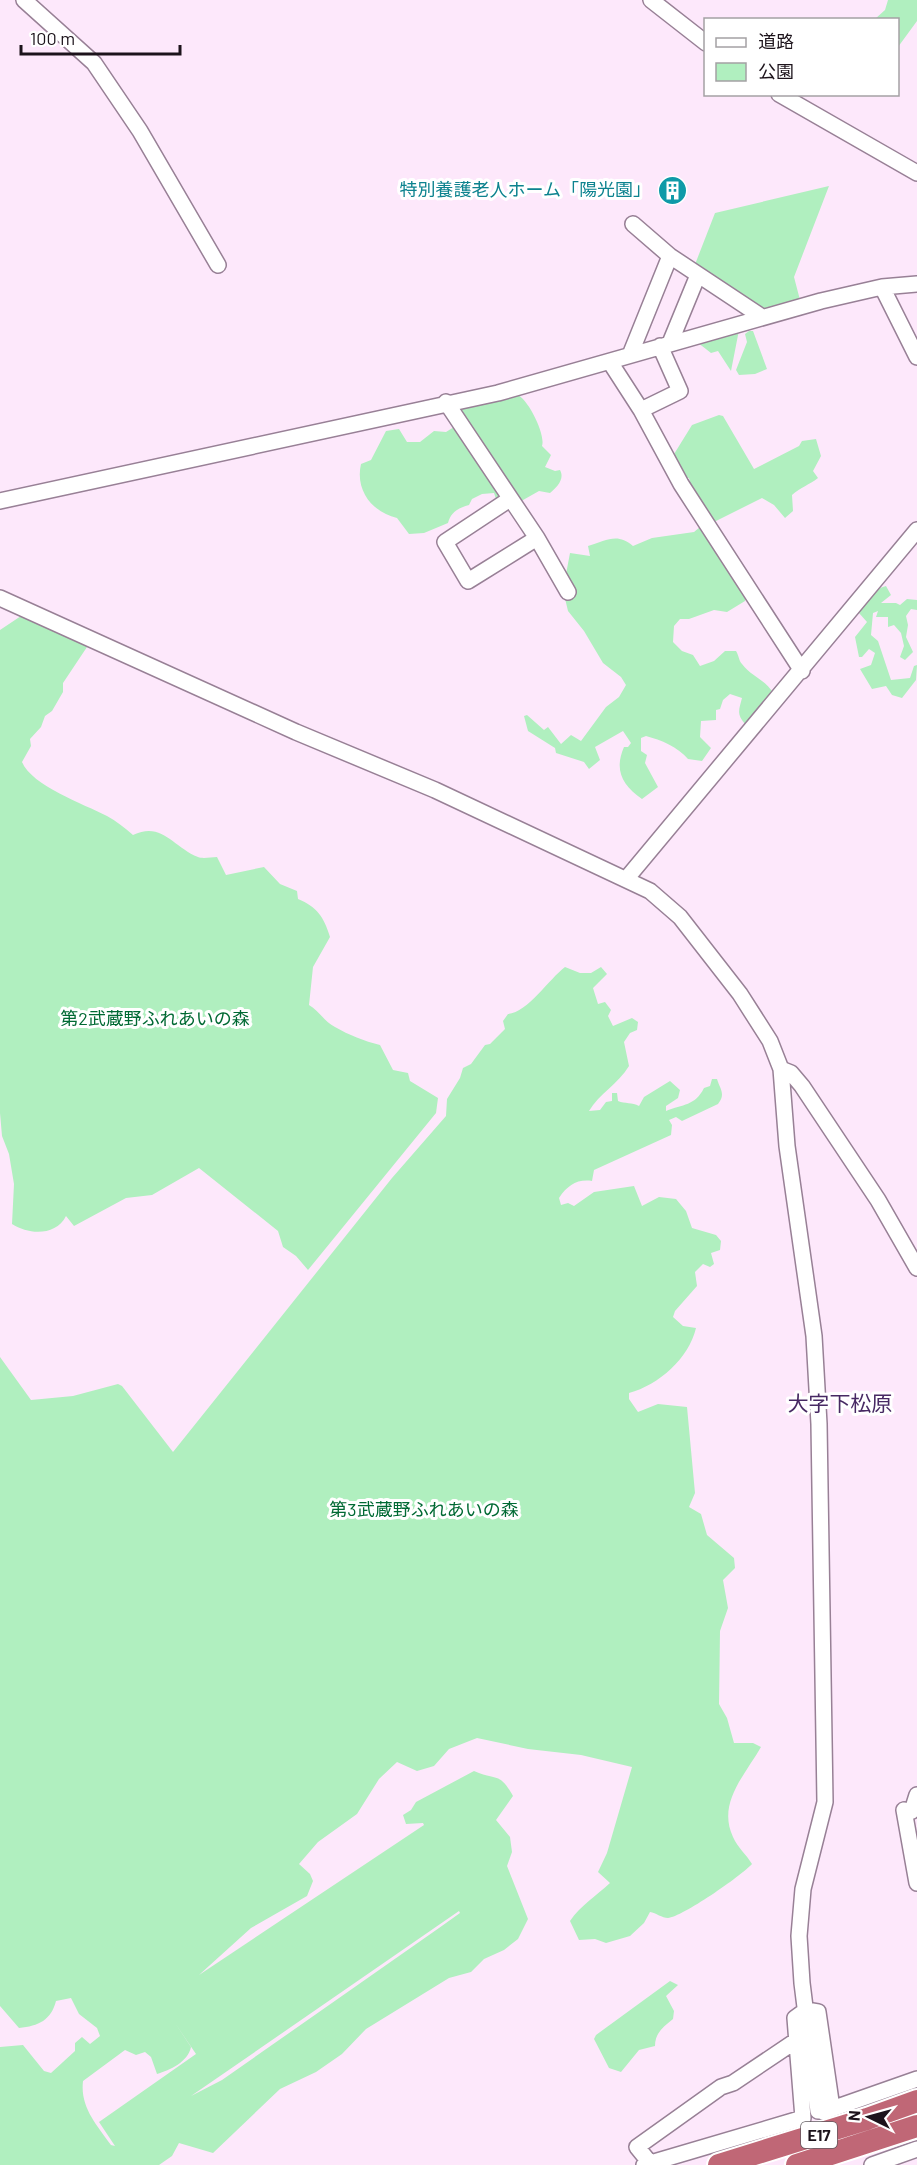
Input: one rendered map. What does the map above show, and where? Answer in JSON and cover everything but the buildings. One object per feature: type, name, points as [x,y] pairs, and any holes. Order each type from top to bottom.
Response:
[{"type":"highway","name":"E17","points":[[719,2165],[917,2101]]},
{"type":"highway","name":"E17","points":[[797,2165],[917,2126]]},
{"type":"street","points":[[24,0],[94,63],[140,131],[218,266]]},
{"type":"street","points":[[651,0],[704,42]]},
{"type":"street","points":[[782,96],[917,173]]},
{"type":"street","points":[[633,224],[670,256],[762,317]]},
{"type":"street","points":[[630,355],[670,256]]},
{"type":"street","points":[[640,410],[680,391],[665,344],[698,275]]},
{"type":"street","points":[[0,501],[446,402],[498,393],[762,317],[882,287],[917,284]]},
{"type":"street","points":[[882,287],[917,357]]},
{"type":"street","points":[[610,362],[681,484],[802,671]]},
{"type":"street","points":[[446,402],[537,538],[568,592]]},
{"type":"street","points":[[510,499],[446,542],[468,581],[537,538]]},
{"type":"street","points":[[627,878],[802,671],[917,530]]},
{"type":"street","points":[[0,597],[627,878],[650,891],[680,917],[740,994],[770,1041],[781,1069],[787,1146],[814,1336],[819,1424],[826,1783],[824,1811],[808,1865],[801,1904],[800,1950],[806,2010],[825,2110]]},
{"type":"street","points":[[781,1069],[791,1073],[802,1086],[878,1200],[917,1268]]},
{"type":"street","points":[[917,1794],[908,1810],[917,1883]]},
{"type":"street","points":[[803,2118],[795,2018],[806,2010]]},
{"type":"street","points":[[797,2040],[733,2083],[721,2087],[637,2147],[647,2164],[803,2118],[917,2079]]},
{"type":"street","points":[[872,2165],[917,2149]]},
{"type":"green space","points":[[888,0],[917,0],[917,21],[899,46],[899,18],[876,18],[885,10]]},
{"type":"green space","points":[[829,186],[794,277],[800,300],[759,311],[694,267],[715,213]]},
{"type":"green space","points":[[739,330],[731,371],[718,351],[711,353],[697,342]]},
{"type":"green space","points":[[753,331],[767,369],[755,374],[739,375],[736,370],[747,342],[745,334]]},
{"type":"green space","points":[[516,394],[531,409],[539,426],[542,446],[551,455],[545,467],[555,471],[560,470],[562,477],[550,493],[539,491],[516,504],[497,502],[494,493],[482,494],[472,499],[469,505],[456,511],[448,523],[424,533],[409,534],[397,518],[380,511],[367,498],[361,483],[361,464],[371,460],[386,431],[399,429],[407,442],[420,442],[434,431],[446,432],[454,427],[458,410],[477,402]]},
{"type":"green space","points":[[719,415],[723,416],[754,469],[799,446],[802,441],[816,439],[821,456],[813,471],[818,478],[792,495],[793,511],[785,518],[774,505],[762,498],[714,522],[712,547],[721,555],[746,595],[745,601],[727,612],[714,610],[689,619],[680,619],[674,626],[673,642],[682,651],[693,655],[700,666],[714,661],[725,651],[736,651],[742,664],[774,694],[746,725],[739,709],[742,698],[730,694],[723,700],[720,709],[716,710],[716,720],[701,721],[700,737],[711,748],[702,761],[688,759],[674,748],[657,740],[646,736],[641,738],[641,751],[647,755],[645,763],[658,787],[642,799],[629,788],[620,770],[624,747],[628,747],[631,743],[623,731],[595,747],[600,760],[589,769],[584,762],[556,753],[555,748],[528,731],[524,716],[527,715],[544,730],[548,727],[561,744],[571,735],[581,741],[606,707],[619,697],[626,685],[621,677],[603,663],[584,631],[568,611],[563,590],[570,553],[590,556],[588,546],[606,540],[622,539],[633,546],[652,538],[694,532],[700,527],[689,478],[677,477],[671,459],[692,425]]},
{"type":"green space","points":[[886,586],[891,595],[881,603],[900,605],[907,599],[917,600],[917,610],[911,609],[906,616],[908,625],[906,637],[913,652],[905,660],[900,657],[904,646],[901,633],[894,625],[888,627],[888,617],[876,617],[878,611],[873,613],[871,635],[878,641],[891,680],[910,678],[914,666],[917,665],[916,680],[902,698],[892,695],[886,686],[872,689],[860,669],[871,665],[875,653],[869,649],[862,657],[859,657],[855,637],[867,622],[859,613],[861,609],[873,593]]},
{"type":"green space","name":"第2武蔵野ふれあいの森","points":[[21,616],[69,634],[87,647],[63,683],[63,692],[52,711],[45,716],[41,727],[30,739],[31,746],[22,762],[28,771],[47,786],[107,816],[133,835],[152,831],[160,833],[198,857],[217,857],[226,875],[264,867],[280,884],[297,891],[298,899],[319,914],[330,937],[313,967],[309,1005],[335,1027],[357,1038],[380,1045],[393,1070],[408,1073],[410,1081],[438,1098],[436,1113],[308,1270],[296,1256],[283,1247],[278,1231],[199,1168],[152,1195],[126,1198],[74,1226],[66,1216],[56,1227],[42,1232],[26,1230],[12,1224],[14,1184],[9,1154],[2,1136],[0,1113],[0,630]]},
{"type":"green space","name":"第3武蔵野ふれあいの森","points":[[565,967],[580,973],[591,973],[601,967],[607,974],[593,988],[598,1004],[605,1002],[611,1010],[608,1016],[613,1026],[632,1018],[638,1022],[637,1030],[630,1033],[624,1042],[629,1066],[589,1111],[600,1110],[606,1102],[612,1101],[612,1093],[617,1093],[618,1101],[639,1106],[644,1097],[670,1081],[680,1090],[678,1098],[666,1106],[666,1111],[693,1101],[704,1088],[710,1086],[712,1079],[717,1079],[722,1092],[718,1104],[682,1121],[676,1117],[669,1120],[672,1125],[671,1135],[594,1170],[592,1181],[573,1184],[559,1198],[561,1205],[568,1203],[574,1206],[594,1192],[634,1186],[642,1206],[659,1197],[676,1199],[686,1211],[692,1228],[716,1235],[721,1241],[720,1250],[711,1253],[714,1264],[710,1267],[703,1264],[695,1272],[697,1286],[675,1311],[673,1317],[683,1326],[696,1328],[687,1350],[662,1377],[629,1393],[629,1399],[638,1412],[658,1404],[687,1407],[695,1493],[689,1507],[701,1514],[707,1535],[734,1558],[735,1568],[723,1580],[728,1608],[720,1631],[719,1704],[727,1718],[734,1743],[753,1743],[761,1747],[735,1790],[728,1813],[733,1837],[752,1864],[711,1895],[675,1916],[666,1918],[650,1912],[644,1923],[630,1936],[606,1943],[595,1939],[579,1940],[570,1921],[610,1883],[598,1872],[607,1853],[632,1767],[581,1755],[528,1749],[477,1738],[449,1749],[434,1766],[417,1771],[397,1762],[379,1779],[357,1814],[318,1842],[299,1864],[310,1874],[313,1881],[307,1896],[251,1928],[199,1975],[424,1825],[423,1823],[406,1824],[403,1815],[411,1810],[416,1802],[474,1771],[500,1780],[513,1796],[496,1820],[510,1837],[512,1852],[507,1866],[528,1919],[518,1939],[504,1950],[484,1959],[471,1972],[449,1978],[366,2029],[342,2054],[316,2072],[280,2089],[213,2153],[179,2143],[172,2156],[159,2165],[0,2165],[0,2047],[23,2045],[44,2071],[51,2073],[75,2051],[75,2043],[82,2037],[90,2044],[100,2036],[97,2028],[79,2014],[71,1998],[56,2001],[51,2013],[38,2024],[19,2028],[0,2006],[0,1357],[31,1400],[73,1396],[118,1384],[122,1386],[173,1452],[392,1178],[446,1116],[447,1099],[460,1078],[463,1068],[471,1064],[485,1045],[490,1044],[505,1029],[503,1021],[508,1014],[523,1008]],"holes":[[[459,1911],[460,1913],[439,1928],[222,2080],[191,2096]],[[175,2023],[196,2054],[99,2122],[115,2146],[111,2145],[87,2107],[83,2081],[125,2050],[136,2055],[145,2052],[151,2057],[157,2074],[178,2065],[186,2057],[191,2047]]]},
{"type":"green space","points":[[670,1981],[678,1985],[666,1996],[674,2011],[673,2019],[658,2034],[655,2046],[639,2050],[621,2072],[609,2068],[594,2039],[596,2035]]},
{"type":"place","name":"特別養護老人ホーム「陽光園」","points":[[672,190]]},
{"type":"district","name":"大字下松原","points":[[840,1404]]}]
